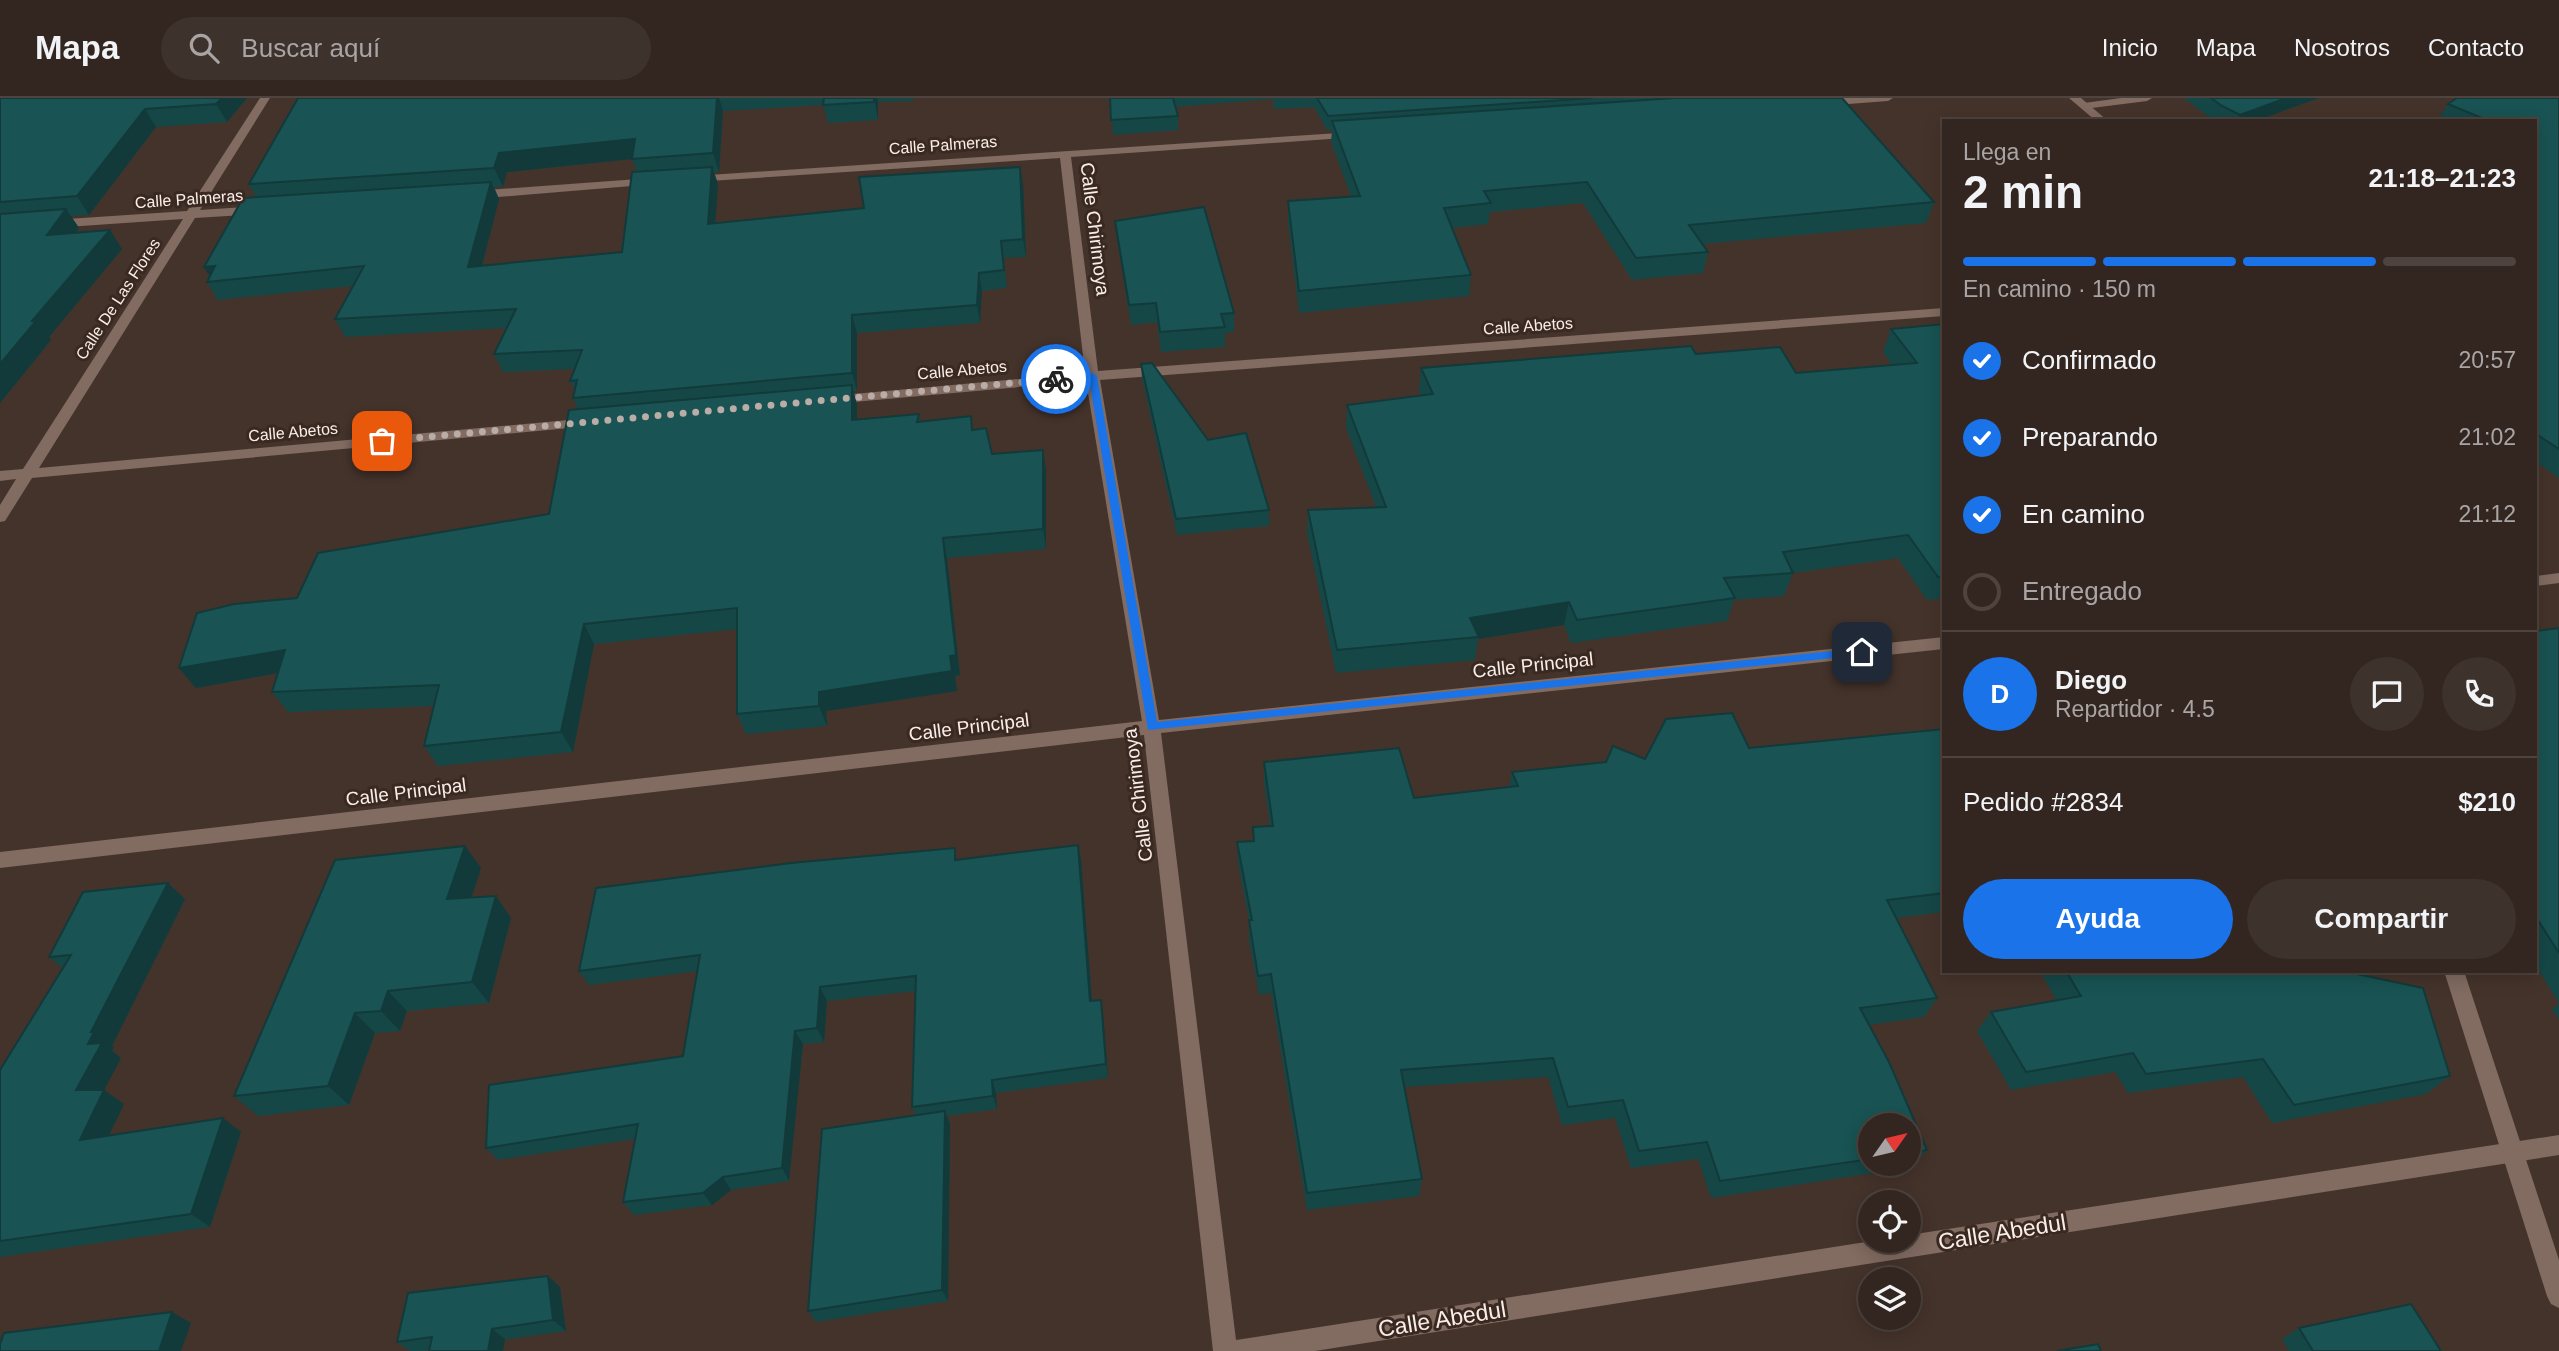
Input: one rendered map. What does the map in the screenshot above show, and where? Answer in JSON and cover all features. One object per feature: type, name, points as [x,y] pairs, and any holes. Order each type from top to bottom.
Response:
[{"type":"street","name":"Calle De Las Flores","points":[[0,517],[265,98]]},
{"type":"street","points":[[1807,104],[1888,98]]},
{"type":"street","points":[[2079,102],[2147,98]]},
{"type":"street","points":[[2079,102],[2100,119]]},
{"type":"street","name":"Calle Palmeras","points":[[677,180],[1366,134]]},
{"type":"street","name":"Calle Chirimoya","points":[[1065,153],[1093,376],[1152,727],[1225,1351]]},
{"type":"street","points":[[456,196],[663,181]]},
{"type":"street","name":"Calle Palmeras","points":[[41,225],[276,209]]},
{"type":"street","name":"Calle Abetos","points":[[816,401],[1093,376],[1942,312]]},
{"type":"street","name":"Calle Abetos","points":[[0,476],[608,421]]},
{"type":"street","points":[[2537,581],[2559,578]]},
{"type":"street","name":"Calle Principal","points":[[0,860],[1152,727],[1942,643]]},
{"type":"street","points":[[2455,973],[2559,1296]]},
{"type":"street","name":"Calle Abedul","points":[[1238,1351],[2559,1145]]},
{"type":"building","points":[[0,98],[222,98],[216,104],[145,109],[77,196],[0,202]]},
{"type":"building","points":[[298,98],[717,98],[713,153],[632,159],[635,139],[499,153],[494,168],[249,184]]},
{"type":"building","points":[[824,98],[874,98],[874,102],[823,105]]},
{"type":"building","points":[[1110,98],[1173,98],[1178,116],[1111,120]]},
{"type":"building","points":[[1317,98],[1592,98],[1328,116]]},
{"type":"building","points":[[1675,98],[1842,98],[1934,202],[1689,225],[1708,252],[1636,258],[1587,182],[1484,191],[1491,203],[1444,208],[1471,275],[1299,291],[1288,201],[1360,196],[1332,121]]},
{"type":"building","points":[[2211,98],[2286,98],[2240,115]]},
{"type":"building","points":[[2457,98],[2559,98],[2559,449],[2537,435],[2537,119],[2484,119],[2448,104]]},
{"type":"building","points":[[712,167],[708,224],[864,208],[859,177],[1020,167],[1023,239],[1001,241],[1004,270],[979,273],[977,305],[852,315],[852,373],[573,398],[577,380],[570,381],[582,350],[494,354],[516,309],[335,319],[364,266],[207,282],[215,266],[204,267],[243,198],[491,182],[468,267],[622,252],[632,172]]},
{"type":"building","points":[[1204,207],[1234,313],[1221,314],[1225,327],[1160,332],[1156,303],[1129,305],[1115,221]]},
{"type":"building","points":[[66,209],[47,235],[110,230],[32,321],[36,321],[0,364],[0,214]]},
{"type":"building","points":[[1942,324],[1942,576],[1938,577],[1908,535],[1783,552],[1793,573],[1724,578],[1735,598],[1577,620],[1569,602],[1470,618],[1479,637],[1337,650],[1308,510],[1386,507],[1347,405],[1433,394],[1421,368],[1691,346],[1696,354],[1780,347],[1796,373],[1917,363],[1891,329]]},
{"type":"building","points":[[1152,363],[1208,440],[1246,433],[1269,510],[1176,519],[1141,364]]},
{"type":"building","points":[[852,385],[852,420],[919,414],[917,422],[971,416],[972,430],[986,428],[992,454],[1043,450],[1043,529],[943,538],[956,655],[950,656],[952,671],[819,692],[819,706],[737,714],[737,608],[584,624],[561,732],[424,746],[439,685],[272,692],[285,650],[179,668],[197,613],[234,604],[297,598],[318,553],[549,514],[569,410]]},
{"type":"building","points":[[2559,628],[2559,953],[2537,919],[2537,631]]},
{"type":"building","points":[[1732,713],[1749,748],[1942,729],[1942,893],[1887,900],[1937,998],[1860,1008],[1889,1062],[1911,1113],[1858,1113],[1858,1161],[1720,1181],[1707,1142],[1639,1151],[1623,1100],[1568,1107],[1553,1058],[1401,1070],[1422,1179],[1307,1193],[1271,974],[1258,976],[1249,920],[1252,920],[1237,842],[1254,841],[1253,827],[1273,826],[1264,762],[1399,748],[1414,798],[1518,786],[1512,772],[1606,762],[1613,746],[1645,759],[1666,719]]},
{"type":"building","points":[[1078,845],[1090,1001],[1101,1000],[1106,1064],[992,1080],[993,1096],[912,1107],[916,976],[820,987],[817,1028],[795,1031],[782,1168],[723,1177],[703,1193],[623,1202],[638,1124],[486,1148],[489,1085],[683,1056],[700,955],[579,971],[596,888],[791,863],[955,848],[955,860]]},
{"type":"building","points":[[465,846],[447,899],[496,896],[472,982],[388,991],[381,1011],[355,1013],[328,1086],[234,1096],[335,860]]},
{"type":"building","points":[[168,883],[91,1032],[94,1032],[88,1044],[102,1043],[76,1090],[104,1090],[80,1140],[223,1118],[191,1214],[0,1241],[0,1070],[71,955],[49,957],[83,892]]},
{"type":"building","points":[[2067,973],[2356,973],[2423,988],[2450,1076],[2294,1105],[2263,1059],[2146,1074],[2133,1053],[2026,1072],[1991,1012],[2081,996]]},
{"type":"building","points":[[945,1111],[942,1290],[808,1311],[822,1129]]},
{"type":"building","points":[[1922,1138],[1927,1150],[1922,1151]]},
{"type":"building","points":[[548,1276],[553,1320],[492,1329],[488,1351],[429,1351],[432,1337],[397,1342],[408,1293]]},
{"type":"building","points":[[2411,1304],[2441,1351],[2313,1351],[2299,1328]]},
{"type":"building","points":[[172,1312],[159,1351],[0,1351],[4,1333]]},
{"type":"building","points":[[2098,1344],[2101,1351],[2057,1351]]},
{"type":"way so far","points":[[382,441],[1056,379]]},
{"type":"route","points":[[1056,379],[1093,376],[1152,727],[1862,652]]}]
